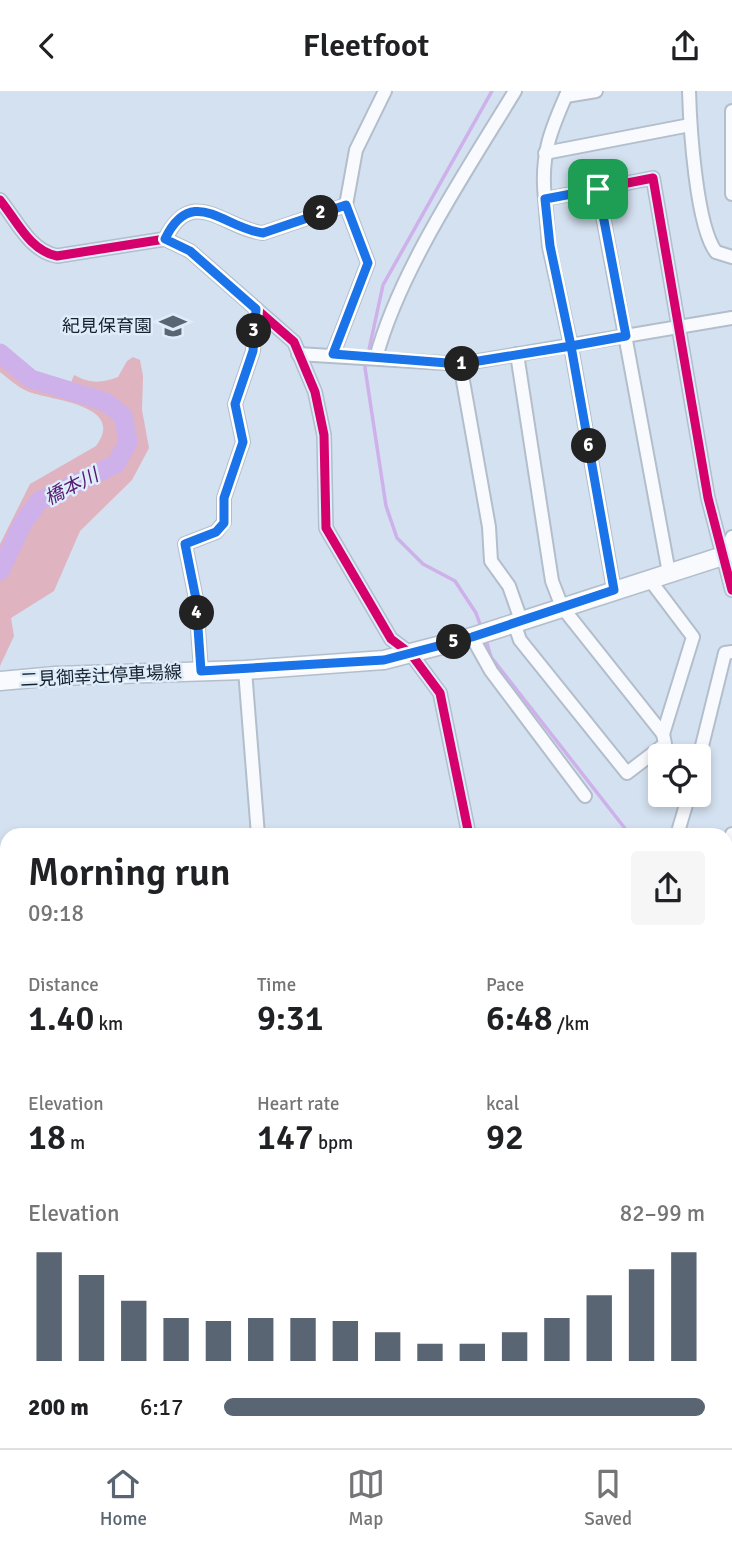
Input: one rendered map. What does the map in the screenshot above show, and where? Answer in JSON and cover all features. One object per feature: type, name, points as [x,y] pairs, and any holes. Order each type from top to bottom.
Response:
[{"type":"main road","name":"二見御幸辻停車場線","points":[[4,681],[245,670],[384,660],[478,634],[727,556]]},
{"type":"street","points":[[337,355],[368,263],[346,205],[356,149],[385,91]]},
{"type":"street","points":[[374,358],[385,324],[441,214],[515,91]]},
{"type":"street","points":[[596,91],[567,94],[551,126],[545,153],[545,199],[550,246],[571,346],[614,590]]},
{"type":"street","points":[[689,91],[690,125],[706,236],[716,252],[732,257]]},
{"type":"street","points":[[732,111],[732,194]]},
{"type":"street","points":[[545,153],[690,125]]},
{"type":"street","points":[[545,199],[653,178],[679,325],[732,590]]},
{"type":"street","points":[[598,189],[669,573]]},
{"type":"street","points":[[0,200],[44,253],[57,256],[165,239],[190,251],[294,342],[315,392],[324,435],[326,528],[391,639],[411,654],[440,693],[468,828]]},
{"type":"street","points":[[165,239],[184,213],[217,214],[263,233],[346,205]]},
{"type":"street","points":[[201,671],[196,599],[185,544],[216,532],[224,523],[224,498],[243,442],[235,404],[253,351],[256,309]]},
{"type":"street","points":[[298,354],[460,364],[732,318]]},
{"type":"street","points":[[460,364],[489,527],[491,561],[509,586],[520,640],[627,773],[665,744],[663,734],[562,607],[552,581],[517,354]]},
{"type":"street","points":[[727,556],[732,537]]},
{"type":"street","points":[[650,580],[693,637],[663,734]]},
{"type":"street","points":[[478,634],[491,671],[585,796]]},
{"type":"street","points":[[702,744],[725,653],[732,652]]},
{"type":"street","points":[[245,670],[256,828]]},
{"type":"street","points":[[679,828],[685,807]]},
{"type":"shaded area","points":[[133,357],[140,360],[143,376],[142,410],[149,448],[132,480],[80,531],[54,591],[11,618],[14,636],[0,666],[0,544],[30,484],[96,446],[103,432],[101,421],[93,412],[23,389],[0,372],[0,362],[15,374],[66,395],[74,375],[91,381],[112,379],[118,377],[127,361]]},
{"type":"waterway","points":[[481,627],[476,613],[455,581],[423,564],[397,538],[386,506],[365,368],[383,285],[492,91]]},
{"type":"waterway","name":"橋本川","points":[[0,353],[31,379],[106,402],[123,416],[128,442],[116,464],[39,501],[23,523],[0,571]]},
{"type":"waterway","points":[[485,637],[491,657],[625,828]]},
{"type":"cycle path","points":[[614,590],[571,346],[549,246],[545,199],[653,178],[708,498],[732,590]]},
{"type":"cycle path","points":[[0,200],[32,242],[47,253],[57,256],[165,239],[190,251],[294,342],[315,392],[324,435],[326,528],[391,639],[411,654],[440,693],[468,828]]},
{"type":"place","name":"紀見保育園","points":[[173,326]]},
{"type":"route","points":[[598,189],[545,199],[550,246],[571,346],[460,364],[333,354],[368,263],[346,205],[263,233],[257,233],[217,214],[184,213],[165,239],[190,251],[256,309],[253,351],[235,404],[243,442],[231,469],[224,498],[224,523],[216,532],[185,544],[196,599],[201,671],[384,660],[472,637],[614,590],[571,346],[626,336],[598,189]]}]
